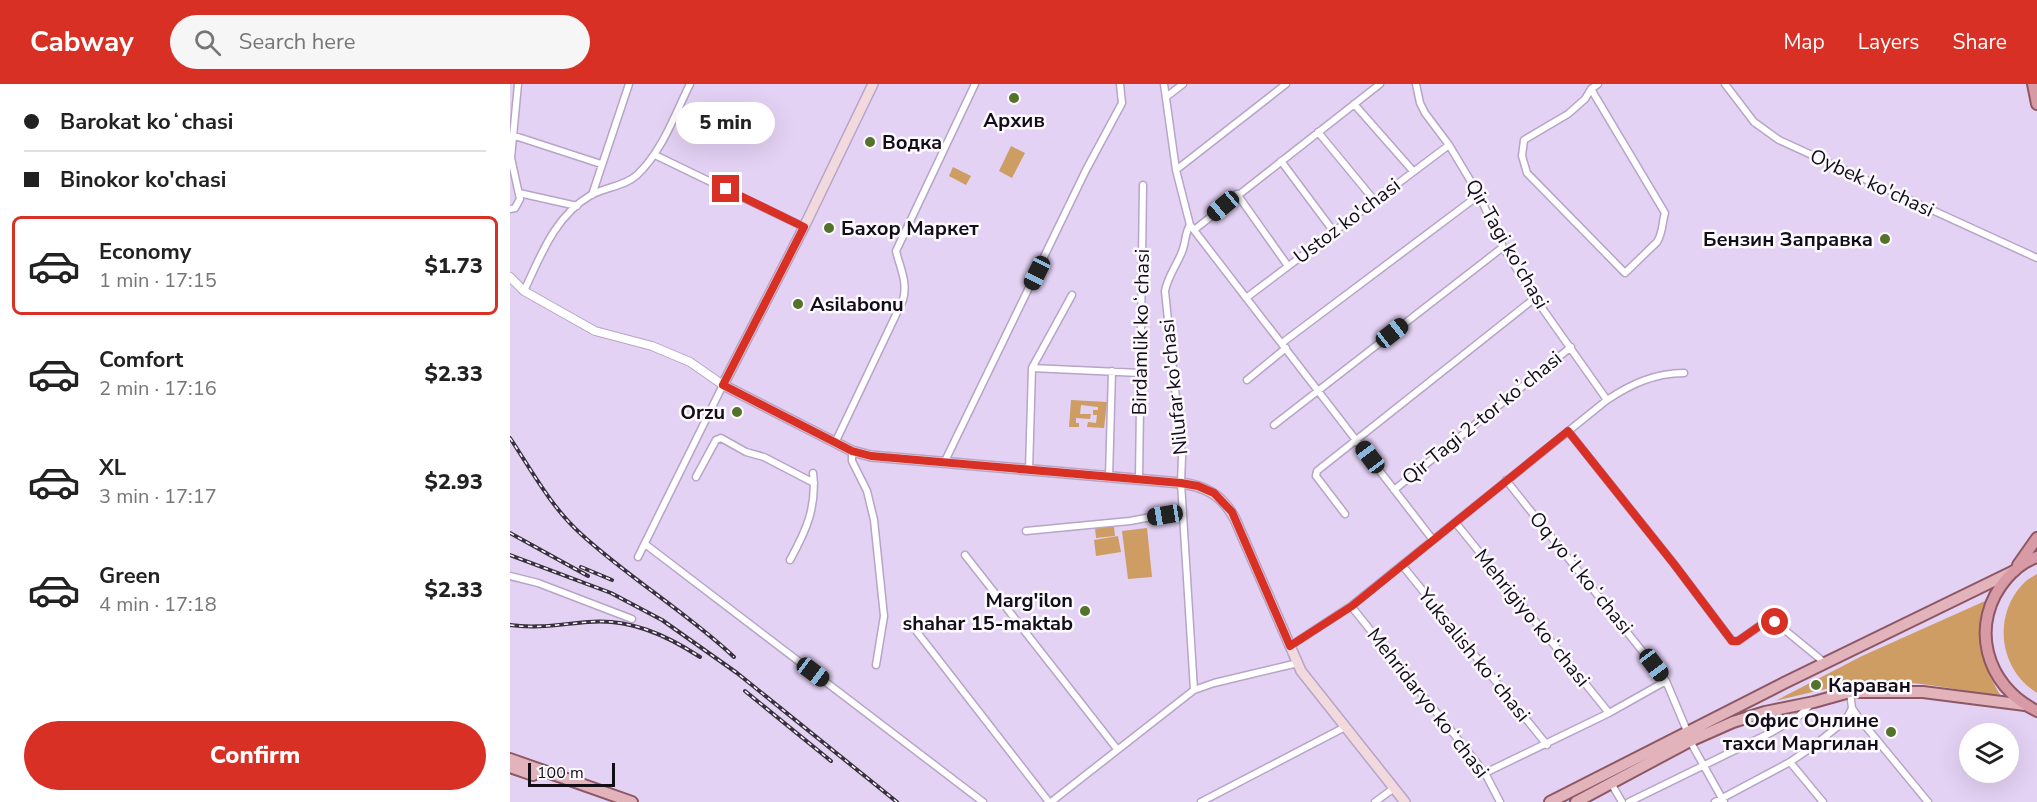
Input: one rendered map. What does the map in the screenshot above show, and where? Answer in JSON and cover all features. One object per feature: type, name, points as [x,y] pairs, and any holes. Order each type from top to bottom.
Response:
[{"type":"highway","points":[[2033,84],[2037,104]]},
{"type":"highway","points":[[2037,538],[1999,588],[1990,608],[1986,629],[1987,651],[2001,682],[2025,705],[2037,711]]},
{"type":"highway","points":[[2014,571],[2037,557]]},
{"type":"main road","points":[[873,84],[804,227],[723,385],[852,451],[871,456],[1181,483],[1198,486],[1214,493],[1232,512],[1301,671],[1406,802]]},
{"type":"main road","points":[[1550,802],[1689,736],[1825,663],[2014,571]]},
{"type":"main road","points":[[1576,802],[1689,736],[1765,712],[1850,693],[1923,692],[2025,705]]},
{"type":"main road","points":[[510,759],[610,802]]},
{"type":"main road","points":[[510,767],[536,772],[632,802]]},
{"type":"street","points":[[510,209],[515,208],[520,199],[511,158],[518,84]]},
{"type":"street","points":[[524,291],[549,238],[565,216],[592,195],[634,177],[655,155],[690,84]]},
{"type":"street","points":[[834,442],[906,291],[905,279],[896,251],[975,84]]},
{"type":"street","points":[[944,463],[1086,170],[1122,103],[1120,84]]},
{"type":"street","points":[[1164,84],[1176,170],[1192,227],[1433,540]]},
{"type":"street","points":[[1166,98],[1183,84]]},
{"type":"street","points":[[1176,170],[1286,84]]},
{"type":"street","points":[[1192,227],[1380,84]]},
{"type":"street","name":"Qir Tagi ko'chasi","points":[[1416,84],[1420,103],[1425,113],[1449,145],[1479,195],[1503,247],[1535,298],[1606,400]]},
{"type":"street","points":[[1591,89],[1665,213],[1658,242],[1625,273],[1527,174],[1522,156],[1524,140],[1568,114],[1586,99],[1591,89],[1598,84]]},
{"type":"street","name":"Oybek ko'chasi","points":[[1725,84],[1754,122],[1779,140],[2037,258]]},
{"type":"street","points":[[592,195],[627,85]]},
{"type":"street","points":[[1354,104],[1413,171]]},
{"type":"street","points":[[1318,132],[1374,200]]},
{"type":"street","points":[[512,135],[601,164]]},
{"type":"street","name":"Ustoz ko'chasi","points":[[1246,298],[1449,145]]},
{"type":"street","points":[[655,155],[804,227]]},
{"type":"street","points":[[1281,161],[1334,232]]},
{"type":"street","name":"Birdamlik koʻchasi","points":[[1139,479],[1143,185]]},
{"type":"street","points":[[519,193],[577,206]]},
{"type":"street","points":[[1238,194],[1288,266]]},
{"type":"street","points":[[1247,380],[1284,346],[1479,195]]},
{"type":"street","name":"Nilufar ko'chasi","points":[[1192,227],[1185,235],[1184,247],[1167,280],[1165,291],[1182,456],[1182,511],[1194,690]]},
{"type":"street","points":[[1275,425],[1503,247]]},
{"type":"street","points":[[510,277],[524,291],[595,331],[652,346],[690,362],[723,385],[638,557]]},
{"type":"street","points":[[1029,470],[1032,368],[1071,295]]},
{"type":"street","points":[[1345,514],[1316,476],[1317,471],[1358,441],[1535,298]]},
{"type":"street","name":"Qir Tagi 2-tor koʼchasi","points":[[1394,490],[1571,347]]},
{"type":"street","points":[[1032,368],[1140,373]]},
{"type":"street","points":[[1109,477],[1112,371]]},
{"type":"street","points":[[1290,646],[1352,606],[1606,400],[1630,385],[1666,373],[1684,373]]},
{"type":"street","points":[[1568,431],[1732,641],[1738,641],[1768,620],[1775,622],[1825,663]]},
{"type":"street","points":[[696,477],[716,440],[721,438],[814,483]]},
{"type":"street","points":[[852,451],[852,461],[867,490],[874,520],[884,616],[876,665]]},
{"type":"street","points":[[790,560],[806,532],[815,492],[813,473]]},
{"type":"street","name":"Oq yoʻl koʻchasi","points":[[1506,480],[1666,681],[1689,736],[1723,800]]},
{"type":"street","points":[[1026,531],[1130,521],[1182,511]]},
{"type":"street","name":"Mehrigiyo koʻchasi","points":[[1455,522],[1610,713]]},
{"type":"street","points":[[645,544],[983,802]]},
{"type":"street","points":[[965,555],[1117,749]]},
{"type":"street","name":"Yuksalish koʻchasi","points":[[1402,565],[1547,745]]},
{"type":"street","points":[[510,576],[538,583],[632,619]]},
{"type":"street","name":"Mehridaryo koʻchasi","points":[[1352,606],[1485,773],[1500,802]]},
{"type":"street","points":[[917,632],[1050,802],[1194,690],[1298,663]]},
{"type":"street","points":[[1485,773],[1610,713],[1666,681]]},
{"type":"street","points":[[1850,693],[1852,708],[1858,717],[1928,802]]},
{"type":"street","points":[[1629,802],[1772,732],[1799,716],[1814,702]]},
{"type":"street","points":[[1714,802],[1723,800],[1790,762],[1845,720],[1852,708]]},
{"type":"street","points":[[1201,802],[1345,727]]},
{"type":"street","points":[[1790,762],[1823,802]]},
{"type":"street","points":[[1611,783],[1622,802]]},
{"type":"street","points":[[1379,801],[1394,788]]},
{"type":"shaded area","points":[[1011,146],[1025,153],[1012,178],[999,171]]},
{"type":"shaded area","points":[[953,167],[971,176],[966,185],[949,176]]},
{"type":"shaded area","points":[[1071,400],[1107,402],[1104,428],[1087,427],[1088,422],[1096,423],[1097,415],[1093,415],[1093,410],[1098,410],[1098,407],[1081,405],[1080,414],[1091,414],[1090,419],[1076,418],[1079,427],[1069,427]]},
{"type":"shaded area","points":[[1114,526],[1115,536],[1096,538],[1095,528]]},
{"type":"shaded area","points":[[1147,528],[1152,577],[1128,579],[1122,531]]},
{"type":"shaded area","points":[[1118,536],[1121,552],[1096,556],[1094,540]]},
{"type":"shaded area","points":[[2037,574],[2037,693],[2015,671],[2004,643],[2004,628],[2006,613],[2013,598],[2024,583]]},
{"type":"shaded area","points":[[1985,601],[1980,641],[1989,674],[2002,698],[1931,685],[1874,682],[1817,691],[1775,701],[1862,656]]},
{"type":"railway","points":[[510,438],[551,500],[581,534],[734,657]]},
{"type":"railway","points":[[510,533],[588,576]]},
{"type":"railway","points":[[510,555],[611,593],[662,620],[737,673],[897,802]]},
{"type":"railway","points":[[581,567],[612,580]]},
{"type":"railway","points":[[510,625],[539,626],[603,621],[618,623],[660,635],[700,657]]},
{"type":"railway","points":[[745,691],[831,761]]},
{"type":"place","name":"Архив","points":[[1014,98]]},
{"type":"place","name":"Водка","points":[[870,142]]},
{"type":"place","name":"Бахор Маркет","points":[[829,228]]},
{"type":"place","name":"Бензин Заправка","points":[[1885,239]]},
{"type":"place","name":"Asilabonu","points":[[798,304]]},
{"type":"place","name":"Orzu","points":[[737,412]]},
{"type":"place","name":"Marg'ilon shahar 15-maktab","points":[[1085,611]]},
{"type":"place","name":"Караван","points":[[1816,685]]},
{"type":"place","name":"Офис Онлине тахси Маргилан","points":[[1891,732]]},
{"type":"route","points":[[726,189],[804,227],[723,385],[852,451],[871,456],[1181,483],[1206,489],[1221,499],[1232,512],[1290,646],[1352,606],[1568,431],[1732,641],[1738,641],[1768,620],[1775,622]]}]
